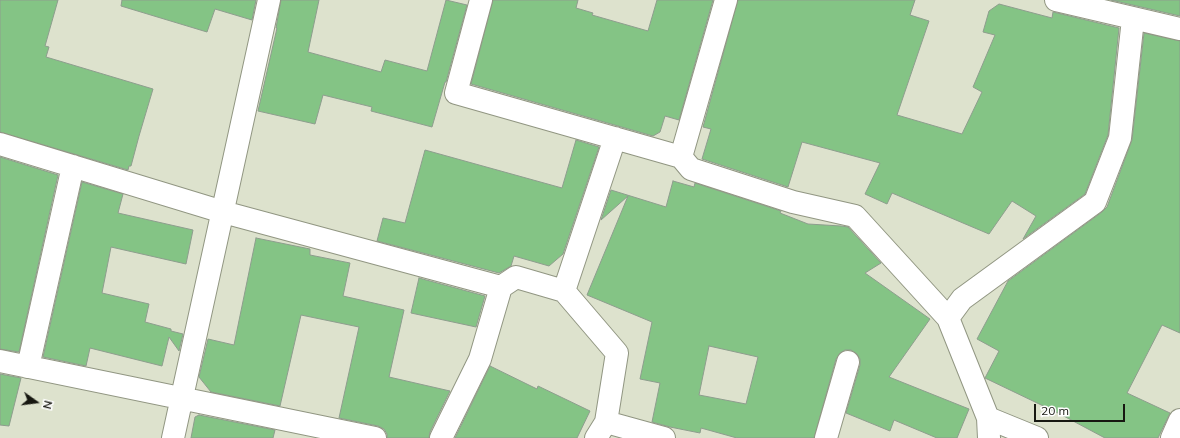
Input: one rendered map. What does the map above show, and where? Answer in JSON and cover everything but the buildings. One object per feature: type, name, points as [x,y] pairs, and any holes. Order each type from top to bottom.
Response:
[{"type":"street","points":[[173,438],[269,0]]},
{"type":"street","points":[[481,0],[456,93],[681,157],[692,169],[793,202],[855,216],[948,318],[988,428],[1037,438]]},
{"type":"street","points":[[681,157],[726,0]]},
{"type":"street","points":[[1056,0],[1083,3],[1133,19],[1180,29]]},
{"type":"street","points":[[948,318],[962,299],[1095,202],[1120,138],[1133,19]]},
{"type":"street","points":[[564,291],[614,138]]},
{"type":"street","points":[[0,144],[223,212],[501,287]]},
{"type":"street","points":[[28,367],[73,166]]},
{"type":"street","points":[[441,438],[480,359],[501,287],[516,277],[564,291],[617,353],[601,430],[664,438]]},
{"type":"street","points":[[0,361],[375,438]]},
{"type":"street","points":[[826,438],[848,362]]},
{"type":"street","points":[[1172,438],[1180,420]]}]
